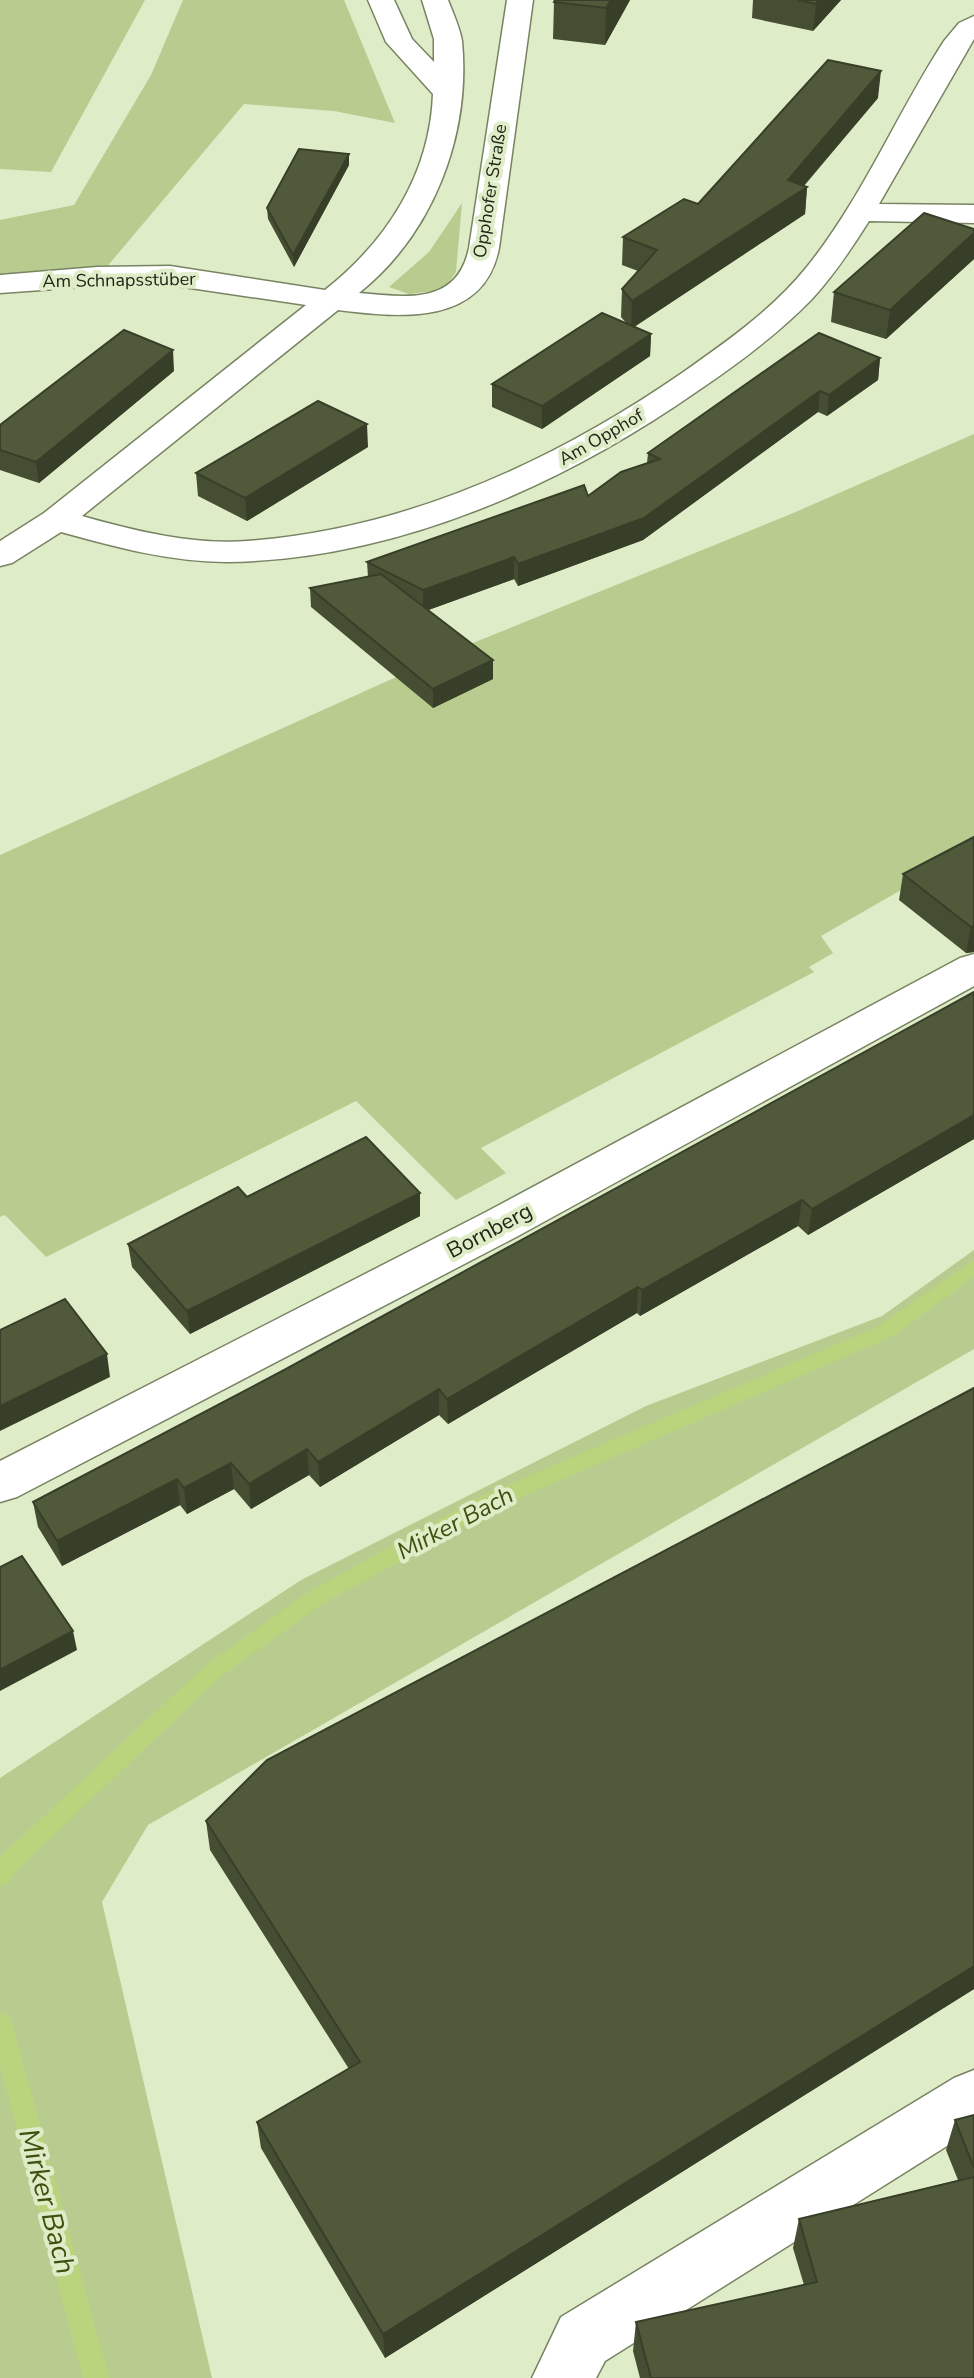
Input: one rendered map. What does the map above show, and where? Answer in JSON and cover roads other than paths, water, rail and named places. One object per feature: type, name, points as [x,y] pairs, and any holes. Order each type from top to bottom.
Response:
[{"type":"street","points":[[381,0],[400,42],[445,91]]},
{"type":"street","points":[[0,556],[56,520],[369,270],[402,227],[426,187],[446,118],[448,39],[435,0]]},
{"type":"street","name":"Opphofer Straße","points":[[333,299],[389,307],[425,306],[461,296],[473,282],[484,253],[489,194],[520,0]]},
{"type":"street","name":"Am Opphof","points":[[56,520],[187,549],[244,552],[299,546],[398,524],[463,502],[527,477],[585,448],[681,390],[742,345],[809,286],[862,211],[969,21]]},
{"type":"street","points":[[862,211],[974,214]]},
{"type":"street","name":"Am Schnapsstüber","points":[[0,284],[89,277],[192,277],[333,299]]},
{"type":"street","name":"Bornberg","points":[[0,1483],[502,1224],[974,968]]},
{"type":"street","points":[[563,2378],[583,2339],[974,2097]]},
{"type":"waterway","name":"Mirker Bach","points":[[0,1877],[7,1865],[213,1671],[314,1599],[489,1502],[886,1331],[974,1267]]},
{"type":"waterway","name":"Mirker Bach","points":[[0,2023],[96,2378]]}]
